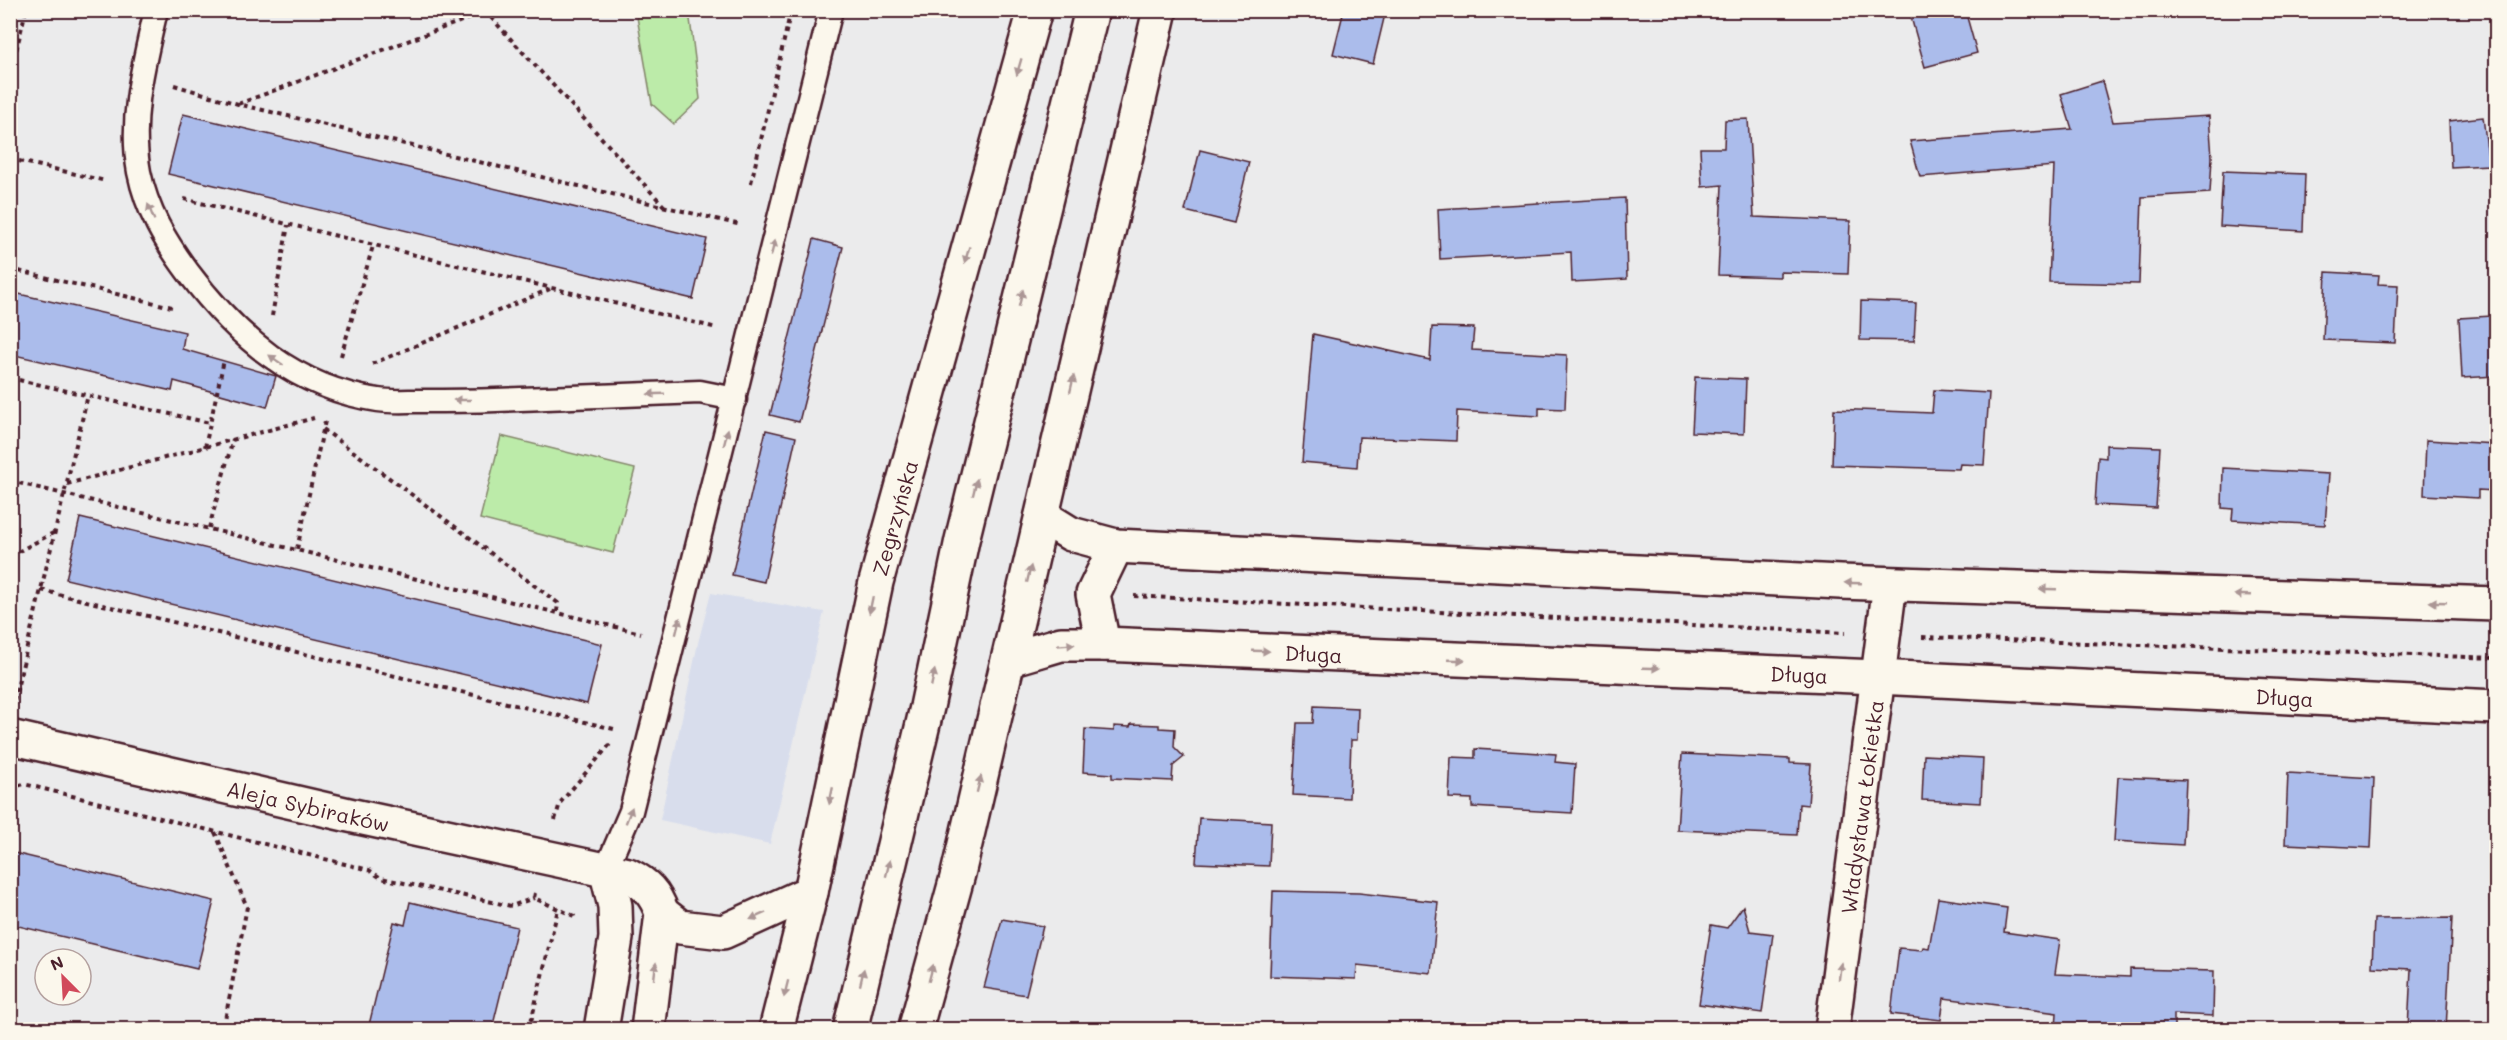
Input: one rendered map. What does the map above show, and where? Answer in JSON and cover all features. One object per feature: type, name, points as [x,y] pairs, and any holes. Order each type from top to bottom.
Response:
[{"type":"street","name":"Zegrzyńska","points":[[776,1029],[811,892],[876,582],[1035,10]]},
{"type":"street","points":[[850,1029],[927,707],[962,540],[1092,10]]},
{"type":"street","points":[[915,1029],[958,874],[1010,658],[1160,10]]},
{"type":"street","points":[[1042,516],[1071,534],[1116,546],[1890,584],[2496,604]]},
{"type":"street","points":[[1103,644],[1093,594],[1116,546]]},
{"type":"street","name":"Władysława Łokietka","points":[[1832,1029],[1890,584]]},
{"type":"street","name":"Długa","points":[[1010,658],[1061,644],[1103,644],[1877,677],[2496,707]]},
{"type":"street","name":"Aleja Sybiraków","points":[[12,721],[349,815],[628,874],[644,883],[656,897],[662,913]]},
{"type":"street","points":[[601,1029],[616,938],[615,906],[606,868]]},
{"type":"street","points":[[662,913],[680,927],[723,932],[811,892]]},
{"type":"street","points":[[648,1029],[662,913]]},
{"type":"lane","points":[[156,10],[135,114],[139,170],[149,209],[163,237],[185,268],[235,328],[266,352],[309,380],[333,385],[346,394],[381,401],[488,400],[700,392],[735,399]]},
{"type":"lane","points":[[606,868],[631,810],[831,10]]},
{"type":"path","points":[[10,76],[27,10]]},
{"type":"path","points":[[749,191],[791,10]]},
{"type":"path","points":[[238,104],[487,11],[666,208]]},
{"type":"path","points":[[143,77],[238,104],[741,225]]},
{"type":"path","points":[[10,159],[717,328]]},
{"type":"path","points":[[738,236],[744,214]]},
{"type":"path","points":[[266,352],[288,225]]},
{"type":"path","points":[[333,385],[373,246]]},
{"type":"path","points":[[10,268],[179,309]]},
{"type":"path","points":[[333,385],[551,289]]},
{"type":"path","points":[[700,392],[720,317]]},
{"type":"path","points":[[205,447],[226,353]]},
{"type":"path","points":[[10,378],[210,423]]},
{"type":"path","points":[[12,721],[88,395]]},
{"type":"path","points":[[67,484],[326,415],[297,549]]},
{"type":"path","points":[[322,429],[558,603],[557,612]]},
{"type":"path","points":[[209,528],[233,440]]},
{"type":"path","points":[[10,481],[643,634],[641,644]]},
{"type":"path","points":[[10,556],[55,532]]},
{"type":"path","points":[[41,590],[620,730]]},
{"type":"path","points":[[1093,594],[1883,635],[2496,658]]},
{"type":"path","points":[[534,898],[560,803],[619,735],[623,720]]},
{"type":"path","points":[[10,788],[24,784],[369,870],[381,878],[510,906],[534,898],[574,916],[578,925]]},
{"type":"path","points":[[215,831],[247,907],[223,1029]]},
{"type":"path","points":[[530,1029],[558,909]]},
{"type":"shaded area","points":[[711,593],[824,612],[770,844],[660,820]]},
{"type":"green space","points":[[636,11],[689,11],[700,99],[674,124],[652,104]]},
{"type":"green space","points":[[501,436],[635,469],[613,553],[480,519]]},
{"type":"building","points":[[1344,10],[1386,10],[1373,64],[1333,54]]},
{"type":"building","points":[[1909,10],[1965,10],[1977,53],[1925,67]]},
{"type":"building","points":[[2102,81],[2113,122],[2209,116],[2212,157],[2210,193],[2142,197],[2139,284],[2049,282],[2054,166],[1920,177],[1910,141],[2072,129],[2061,94]]},
{"type":"building","points":[[183,114],[707,239],[693,299],[168,174]]},
{"type":"building","points":[[2483,117],[2489,165],[2451,167],[2449,121]]},
{"type":"building","points":[[1748,119],[1754,217],[1850,221],[1848,274],[1780,272],[1780,277],[1718,275],[1722,185],[1702,187],[1700,148],[1724,148],[1725,120]]},
{"type":"building","points":[[1200,150],[1249,162],[1234,223],[1185,211]]},
{"type":"building","points":[[2223,171],[2305,174],[2303,231],[2220,226]]},
{"type":"building","points":[[1625,198],[1627,279],[1572,282],[1571,252],[1440,259],[1438,209]]},
{"type":"building","points":[[814,239],[843,247],[799,422],[770,415]]},
{"type":"building","points":[[2326,272],[2379,275],[2378,284],[2398,285],[2395,343],[2323,340]]},
{"type":"building","points":[[10,292],[185,332],[182,349],[276,376],[267,407],[174,381],[172,391],[10,354]]},
{"type":"building","points":[[1861,301],[1916,303],[1914,341],[1860,340]]},
{"type":"building","points":[[2492,316],[2493,320],[2496,320],[2496,376],[2462,378],[2459,318]]},
{"type":"building","points":[[1432,327],[1474,328],[1472,350],[1567,355],[1565,409],[1539,408],[1539,416],[1457,411],[1456,441],[1359,437],[1357,467],[1302,462],[1313,334],[1430,360]]},
{"type":"building","points":[[1695,377],[1746,379],[1744,434],[1692,432]]},
{"type":"building","points":[[1934,390],[1989,393],[1984,465],[1960,464],[1959,469],[1832,465],[1834,409],[1932,413]]},
{"type":"building","points":[[766,430],[796,437],[764,582],[732,575]]},
{"type":"building","points":[[2426,440],[2496,444],[2496,491],[2478,490],[2478,498],[2424,495]]},
{"type":"building","points":[[2106,445],[2160,447],[2156,508],[2095,505],[2098,457],[2106,458]]},
{"type":"building","points":[[2223,468],[2329,474],[2325,525],[2232,520],[2233,509],[2222,508]]},
{"type":"building","points":[[80,518],[602,644],[587,704],[66,579]]},
{"type":"building","points":[[1314,706],[1358,708],[1357,740],[1351,740],[1349,798],[1293,795],[1297,723],[1313,723]]},
{"type":"building","points":[[1131,724],[1159,725],[1159,728],[1175,729],[1174,747],[1184,757],[1173,766],[1172,781],[1112,778],[1112,774],[1083,772],[1085,729],[1114,731],[1114,726],[1130,727]]},
{"type":"building","points":[[1475,749],[1556,754],[1555,762],[1575,764],[1572,813],[1472,807],[1472,799],[1449,798],[1451,757],[1475,758]]},
{"type":"building","points":[[1682,754],[1790,759],[1790,763],[1811,764],[1808,805],[1799,804],[1797,835],[1677,830]]},
{"type":"building","points":[[1924,755],[1983,758],[1981,803],[1922,800]]},
{"type":"building","points":[[2288,773],[2374,778],[2371,848],[2285,844]]},
{"type":"building","points":[[2118,777],[2186,780],[2183,845],[2114,841]]},
{"type":"building","points":[[1199,818],[1271,822],[1269,866],[1196,863]]},
{"type":"building","points":[[10,852],[214,901],[197,969],[10,924]]},
{"type":"building","points":[[1273,891],[1359,893],[1438,902],[1431,973],[1357,965],[1356,979],[1270,976]]},
{"type":"building","points":[[1938,898],[2007,908],[2004,932],[2060,940],[2055,974],[2130,977],[2130,969],[2214,971],[2213,1016],[2174,1014],[2174,1029],[2056,1029],[2057,1013],[1944,998],[1941,1020],[1891,1014],[1899,948],[1922,950],[1923,947],[1929,948]]},
{"type":"building","points":[[410,902],[517,927],[492,1029],[368,1029],[394,922],[405,925]]},
{"type":"building","points":[[1743,906],[1750,931],[1773,934],[1762,1013],[1699,1004],[1711,925],[1727,928]]},
{"type":"building","points":[[2452,918],[2446,1029],[2408,1029],[2411,969],[2372,967],[2374,919]]},
{"type":"building","points":[[1002,919],[1043,926],[1026,995],[984,988]]}]
